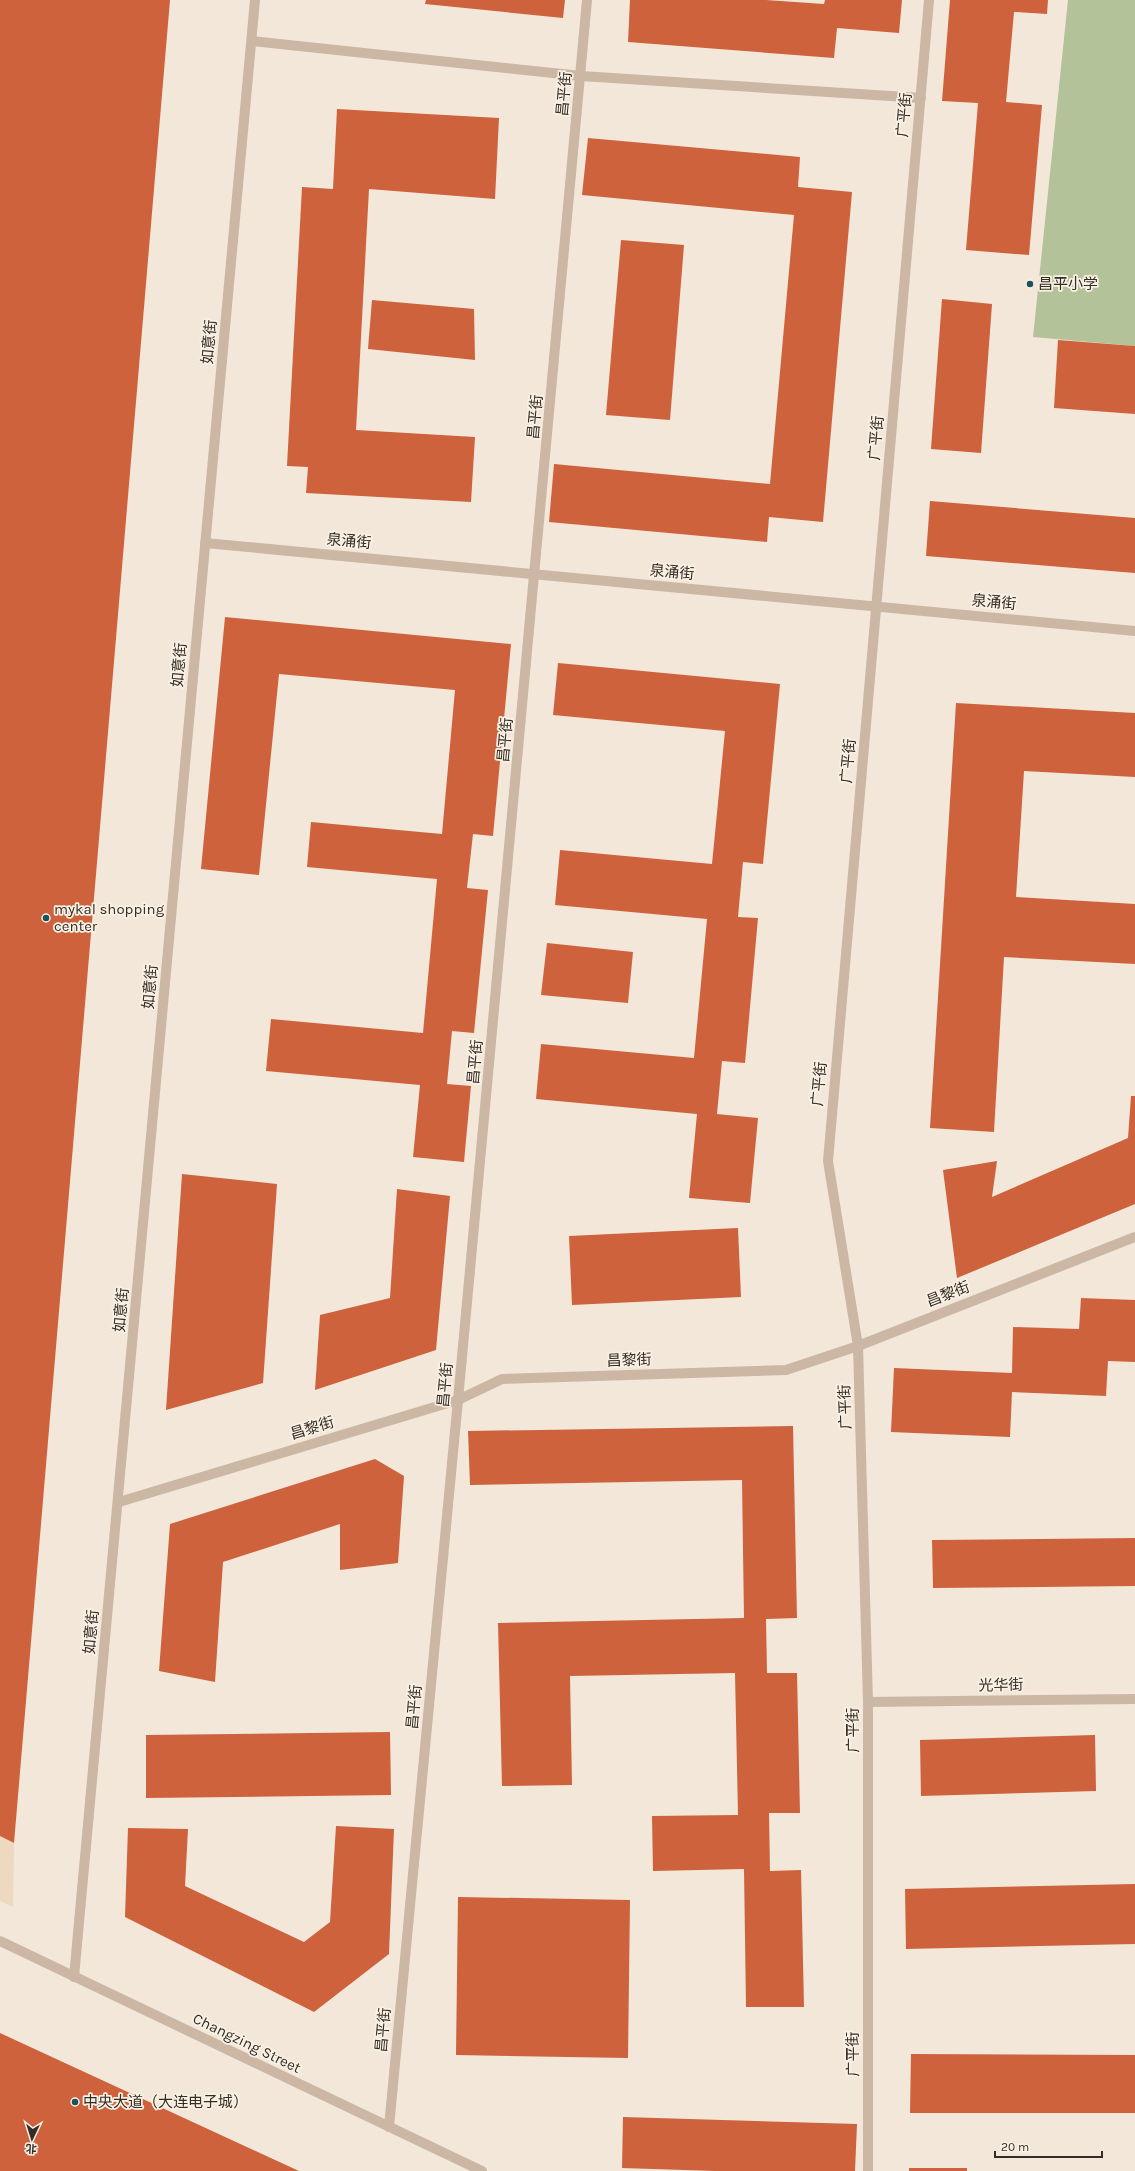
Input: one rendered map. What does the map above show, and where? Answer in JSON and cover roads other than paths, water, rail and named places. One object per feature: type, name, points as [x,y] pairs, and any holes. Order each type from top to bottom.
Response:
[{"type":"street","name":"如意街","points":[[74,1977],[119,1502],[255,0]]},
{"type":"street","name":"昌平街","points":[[389,2127],[535,574],[587,0]]},
{"type":"street","name":"广平街","points":[[868,2171],[868,1702],[858,1346],[828,1161],[929,0]]},
{"type":"street","points":[[252,41],[581,76],[921,98]]},
{"type":"street","name":"泉涌街","points":[[205,543],[1135,630]]},
{"type":"street","name":"昌黎街","points":[[119,1502],[458,1400],[502,1379],[786,1370],[858,1346],[1135,1237]]},
{"type":"street","name":"光华街","points":[[868,1702],[1135,1699]]},
{"type":"street","name":"Changzing Street","points":[[0,1941],[482,2171]]},
{"type":"place","name":"昌平小学","points":[[1030,284]]},
{"type":"place","name":"mykal shopping center","points":[[46,918]]},
{"type":"place","name":"中央大道（大连电子城）","points":[[75,2102]]}]
